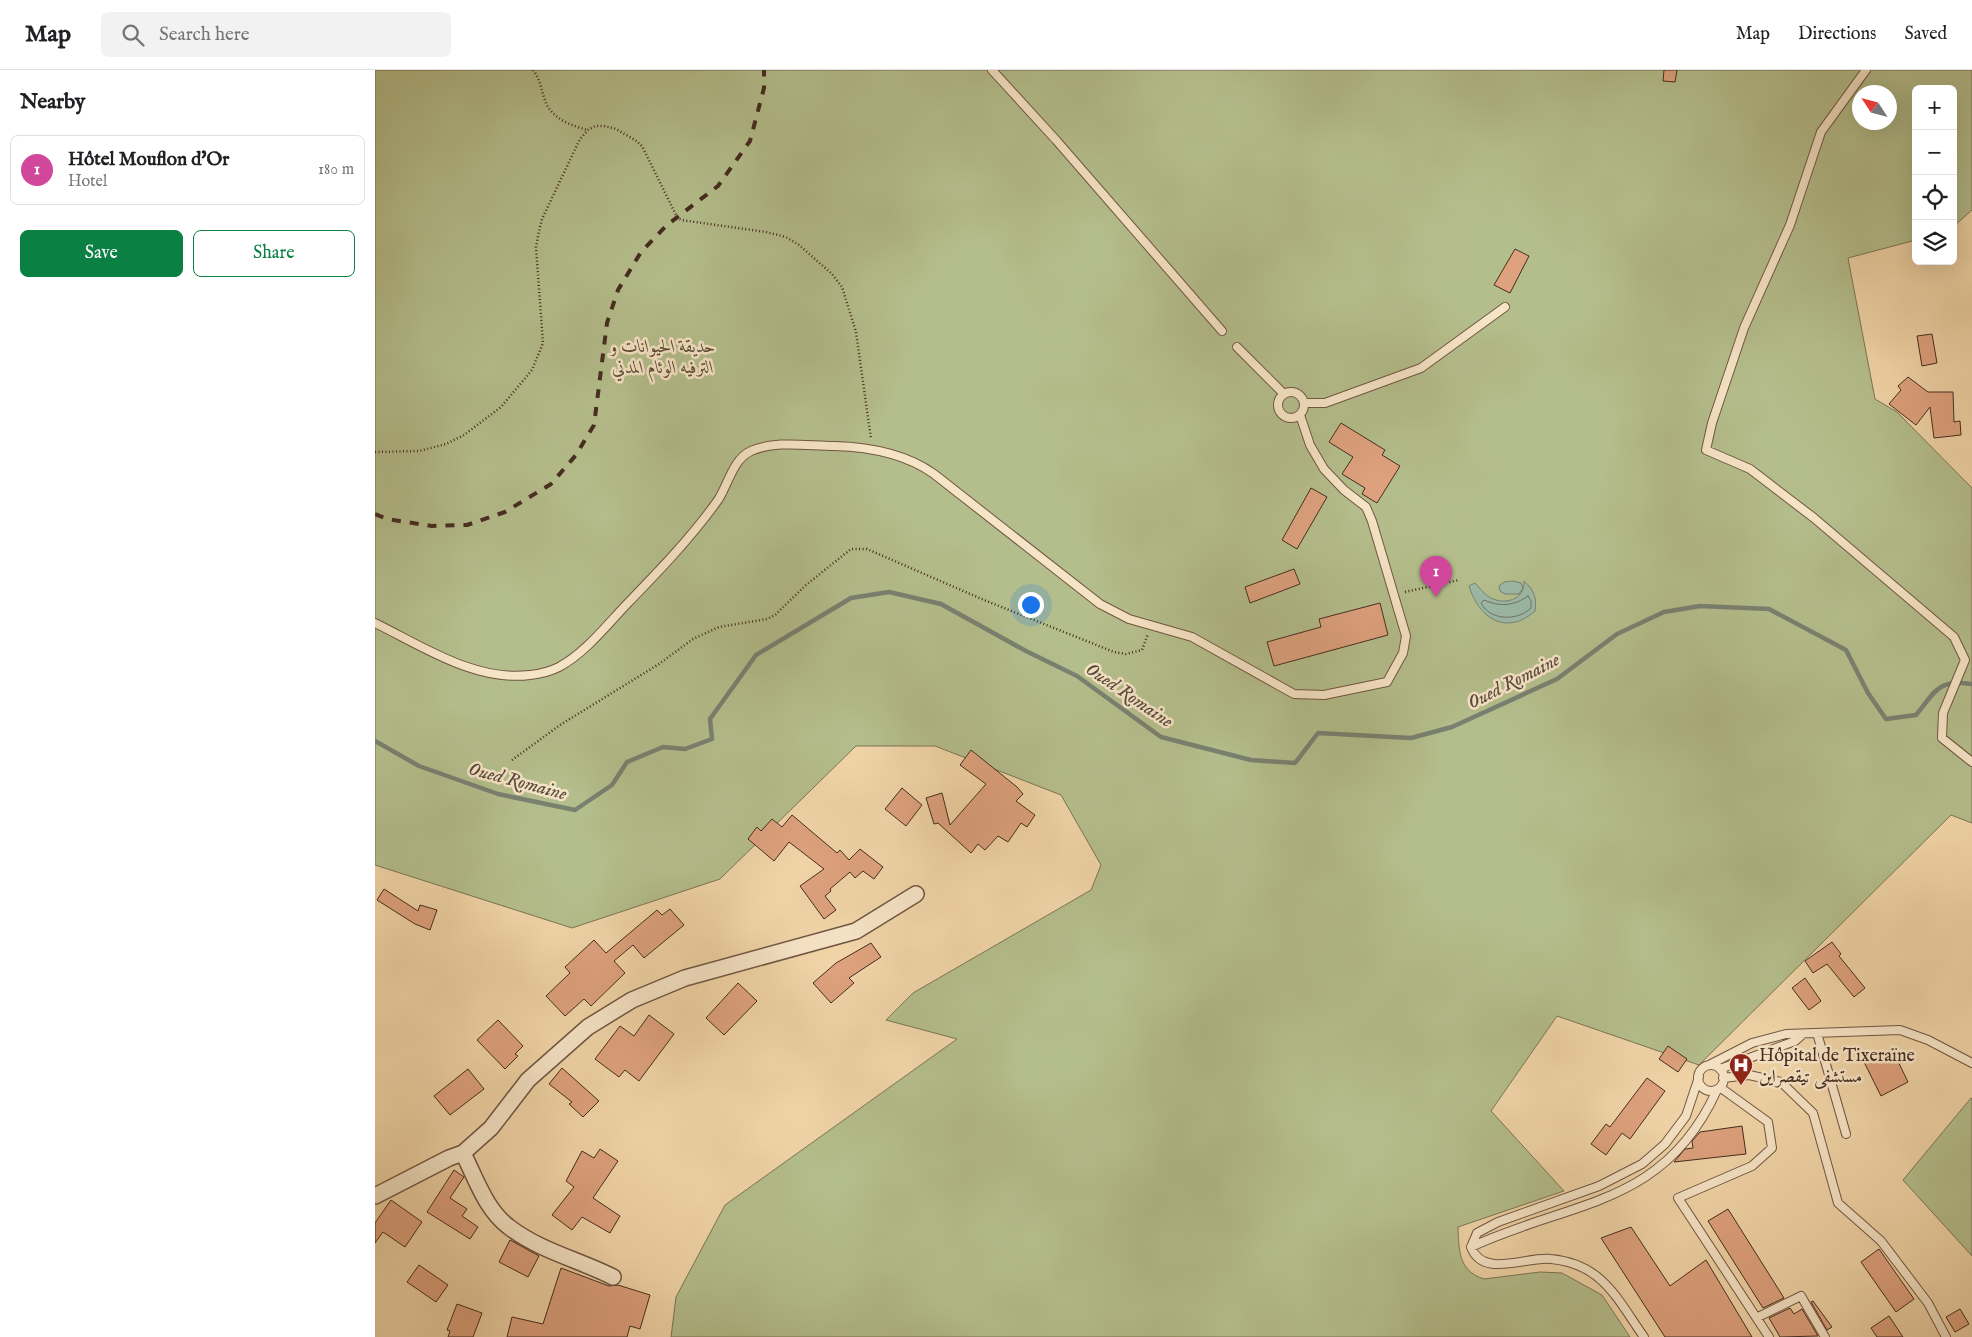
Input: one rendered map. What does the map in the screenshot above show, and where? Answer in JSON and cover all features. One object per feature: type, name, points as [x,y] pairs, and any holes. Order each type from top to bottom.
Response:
[{"type":"street","points":[[375,1196],[449,1158],[463,1153],[491,1128],[527,1080],[589,1027],[632,1000],[685,978],[856,931],[915,894]]},
{"type":"street","points":[[463,1153],[485,1197],[510,1228],[560,1254],[613,1277]]},
{"type":"lane","points":[[992,70],[1056,140],[1222,331]]},
{"type":"lane","points":[[1866,70],[1821,132],[1790,225],[1744,328],[1712,423],[1706,450],[1750,469],[1814,518],[1954,637],[1965,660],[1943,713],[1942,738],[1972,762]]},
{"type":"lane","points":[[1305,403],[1325,403],[1421,368],[1505,307]]},
{"type":"lane","points":[[1237,347],[1283,394]]},
{"type":"lane","points":[[1300,415],[1291,418],[1281,414],[1278,400],[1283,394],[1297,393],[1305,403]]},
{"type":"lane","points":[[375,623],[467,668],[506,676],[531,675],[547,671],[560,666],[582,650],[678,549],[719,498],[733,470],[749,451],[761,447],[841,446],[905,457],[923,466],[1086,595],[1129,619],[1182,633],[1295,694],[1324,695],[1387,682],[1403,653],[1406,636],[1394,595],[1366,506],[1344,490],[1324,468],[1310,445],[1300,415],[1305,403]]},
{"type":"lane","points":[[1644,1337],[1606,1284],[1594,1272],[1575,1264],[1551,1259],[1530,1259],[1499,1264],[1484,1263],[1474,1256],[1471,1248],[1477,1233],[1498,1222],[1599,1186],[1642,1164],[1665,1144],[1686,1116],[1701,1070],[1752,1043],[1786,1034],[1900,1030],[1928,1040],[1972,1063]]},
{"type":"lane","points":[[1817,1033],[1846,1134]]},
{"type":"lane","points":[[1720,1069],[1795,1041],[1803,1034]]},
{"type":"lane","points":[[1471,1248],[1508,1230],[1608,1198],[1638,1183],[1660,1168],[1705,1116],[1719,1089],[1724,1084],[1718,1066],[1709,1065]]},
{"type":"lane","points":[[1723,1078],[1749,1075],[1781,1082],[1813,1114],[1838,1203],[1881,1241],[1928,1303],[1946,1337]]},
{"type":"lane","points":[[1699,1077],[1699,1081],[1706,1090],[1719,1089],[1767,1122],[1772,1148],[1751,1166],[1678,1198],[1758,1317],[1769,1337]]},
{"type":"lane","points":[[1758,1317],[1801,1296],[1825,1337]]},
{"type":"path","points":[[533,70],[552,112],[569,124],[587,130]]},
{"type":"path","points":[[375,452],[419,451],[446,444],[464,435],[501,407],[532,370],[543,343],[536,247],[542,219],[572,154],[587,130],[595,126],[616,129],[642,146],[677,217],[681,220],[781,235],[799,245],[833,274],[842,287],[856,332],[872,451]]},
{"type":"path","points":[[512,760],[560,725],[659,664],[693,638],[719,627],[767,619],[775,615],[806,585],[851,549],[867,550],[984,600],[1114,652],[1126,654],[1142,650],[1150,626]]},
{"type":"path","points":[[1394,595],[1459,580]]},
{"type":"green space","name":"حديقة الحيوانات و الترفيه الوئام المدني","points":[[375,70],[1972,70],[1972,210],[1957,223],[1957,85],[1912,85],[1912,241],[1848,258],[1875,399],[1897,412],[1972,488],[1972,823],[1951,815],[1699,1065],[1557,1016],[1491,1111],[1564,1191],[1458,1227],[1460,1251],[1465,1265],[1469,1271],[1484,1279],[1540,1272],[1562,1273],[1602,1295],[1630,1337],[671,1337],[676,1297],[725,1205],[957,1039],[886,1020],[913,993],[1091,890],[1101,865],[1061,795],[935,746],[856,746],[720,879],[572,928],[375,865]]},
{"type":"green space","points":[[1972,1099],[1972,1256],[1903,1180]]},
{"type":"water","points":[[1513,581],[1521,583],[1523,588],[1519,594],[1505,594],[1500,591],[1499,586],[1504,582]]},
{"type":"water","points":[[1524,581],[1534,594],[1536,602],[1535,611],[1525,618],[1504,623],[1487,615],[1474,598],[1469,586],[1475,583],[1489,597],[1495,600],[1507,601],[1513,600],[1521,593]]},
{"type":"building","points":[[1664,70],[1677,70],[1675,82],[1663,81]]},
{"type":"building","points":[[1515,249],[1529,256],[1510,293],[1494,285]]},
{"type":"building","points":[[1932,334],[1937,363],[1922,366],[1917,336]]},
{"type":"building","points":[[1908,377],[1928,392],[1953,392],[1954,422],[1960,421],[1961,435],[1934,438],[1930,407],[1916,425],[1889,404],[1901,390],[1898,386]]},
{"type":"building","points":[[1341,423],[1385,450],[1382,455],[1400,466],[1377,503],[1362,494],[1365,488],[1342,474],[1353,457],[1329,442]]},
{"type":"building","points":[[1311,488],[1327,497],[1297,549],[1282,540]]},
{"type":"building","points":[[1294,569],[1300,584],[1250,603],[1245,587]]},
{"type":"building","points":[[1380,603],[1388,635],[1274,666],[1267,642],[1321,627],[1319,619]]},
{"type":"building","points":[[971,750],[1017,787],[1023,794],[1016,801],[1035,815],[1027,827],[1021,823],[1008,842],[998,836],[985,850],[978,844],[971,853],[938,823],[934,824],[926,798],[942,793],[950,825],[986,784],[960,765]]},
{"type":"building","points":[[902,788],[922,805],[906,826],[885,809]]},
{"type":"building","points":[[792,815],[837,853],[840,850],[849,860],[860,849],[883,867],[874,879],[863,871],[855,878],[850,872],[830,889],[831,891],[825,896],[836,910],[824,919],[800,886],[824,869],[789,842],[774,861],[748,839],[757,827],[761,831],[772,819],[782,827]]},
{"type":"building","points":[[384,889],[418,911],[420,905],[437,910],[430,930],[415,924],[377,900]]},
{"type":"building","points":[[670,909],[684,925],[644,958],[633,945],[614,961],[625,973],[591,1006],[584,999],[565,1016],[546,996],[570,973],[565,967],[594,940],[606,953],[657,910],[662,915]]},
{"type":"building","points":[[1832,942],[1841,954],[1839,956],[1865,988],[1854,997],[1827,964],[1813,973],[1805,961]]},
{"type":"building","points":[[871,943],[881,957],[849,978],[854,983],[831,1003],[813,983],[836,963]]},
{"type":"building","points":[[1805,978],[1821,1001],[1809,1010],[1792,988]]},
{"type":"building","points":[[738,983],[757,1001],[724,1035],[706,1018]]},
{"type":"building","points":[[649,1015],[674,1034],[639,1081],[625,1070],[619,1077],[595,1059],[620,1026],[634,1036]]},
{"type":"building","points":[[498,1020],[523,1046],[515,1054],[518,1056],[505,1069],[477,1040]]},
{"type":"building","points":[[1668,1046],[1687,1059],[1678,1072],[1659,1059]]},
{"type":"building","points":[[1892,1049],[1908,1082],[1881,1096],[1864,1062]]},
{"type":"building","points":[[562,1068],[599,1101],[583,1117],[569,1104],[572,1102],[549,1084]]},
{"type":"building","points":[[468,1069],[484,1089],[450,1115],[434,1096]]},
{"type":"building","points":[[1647,1078],[1665,1091],[1630,1139],[1622,1133],[1606,1155],[1591,1144],[1606,1124],[1610,1127]]},
{"type":"building","points":[[1742,1126],[1746,1154],[1674,1162],[1685,1149],[1693,1148],[1692,1141],[1700,1132]]},
{"type":"building","points":[[600,1149],[618,1161],[593,1198],[620,1216],[610,1233],[582,1217],[572,1230],[552,1215],[574,1187],[566,1181],[582,1151],[594,1158]]},
{"type":"building","points":[[454,1170],[464,1177],[450,1198],[467,1209],[462,1216],[478,1227],[470,1239],[427,1212]]},
{"type":"building","points":[[391,1200],[422,1222],[405,1247],[383,1232],[375,1243],[375,1223]]},
{"type":"building","points":[[1728,1209],[1784,1298],[1763,1308],[1708,1221]]},
{"type":"building","points":[[1631,1227],[1670,1286],[1706,1260],[1752,1337],[1665,1337],[1601,1238]]},
{"type":"building","points":[[510,1240],[539,1256],[528,1277],[499,1262]]},
{"type":"building","points":[[1879,1249],[1914,1299],[1896,1312],[1861,1262]]},
{"type":"building","points":[[419,1265],[448,1285],[436,1302],[407,1282]]},
{"type":"building","points":[[561,1268],[609,1286],[618,1285],[650,1295],[640,1329],[630,1326],[627,1337],[507,1337],[512,1317],[543,1324]]},
{"type":"building","points":[[1813,1301],[1832,1327],[1827,1330],[1811,1302]]},
{"type":"building","points":[[457,1304],[482,1313],[473,1337],[448,1337],[450,1331],[447,1330]]},
{"type":"building","points":[[1790,1308],[1794,1314],[1802,1309],[1818,1336],[1780,1337],[1769,1318]]},
{"type":"building","points":[[1960,1309],[1969,1324],[1955,1332],[1946,1317]]},
{"type":"building","points":[[1889,1316],[1903,1337],[1877,1337],[1871,1328]]},
{"type":"waterway","name":"Oued Romaine","points":[[375,741],[419,766],[498,794],[575,810],[612,785],[627,762],[663,747],[685,749],[712,739],[710,719],[756,655],[851,598],[889,592],[941,604],[1026,651],[1077,676],[1161,737],[1251,760],[1295,763],[1318,733],[1411,738],[1452,727],[1557,679],[1617,634],[1664,612],[1700,606],[1769,609],[1846,650],[1868,693],[1886,719],[1916,715],[1933,693],[1944,685],[1951,683],[1972,684]]},
{"type":"railway","points":[[375,514],[387,519],[432,526],[467,525],[505,512],[551,484],[576,455],[594,425],[607,323],[618,290],[641,252],[667,225],[718,186],[750,141],[764,88],[764,70]]},
{"type":"place","name":"Hôtel Mouflon d'Or","points":[[1436,597]]},
{"type":"place","name":"Hôpital de Tixeraïne مستشفى تيقصراين","points":[[1741,1086]]}]
